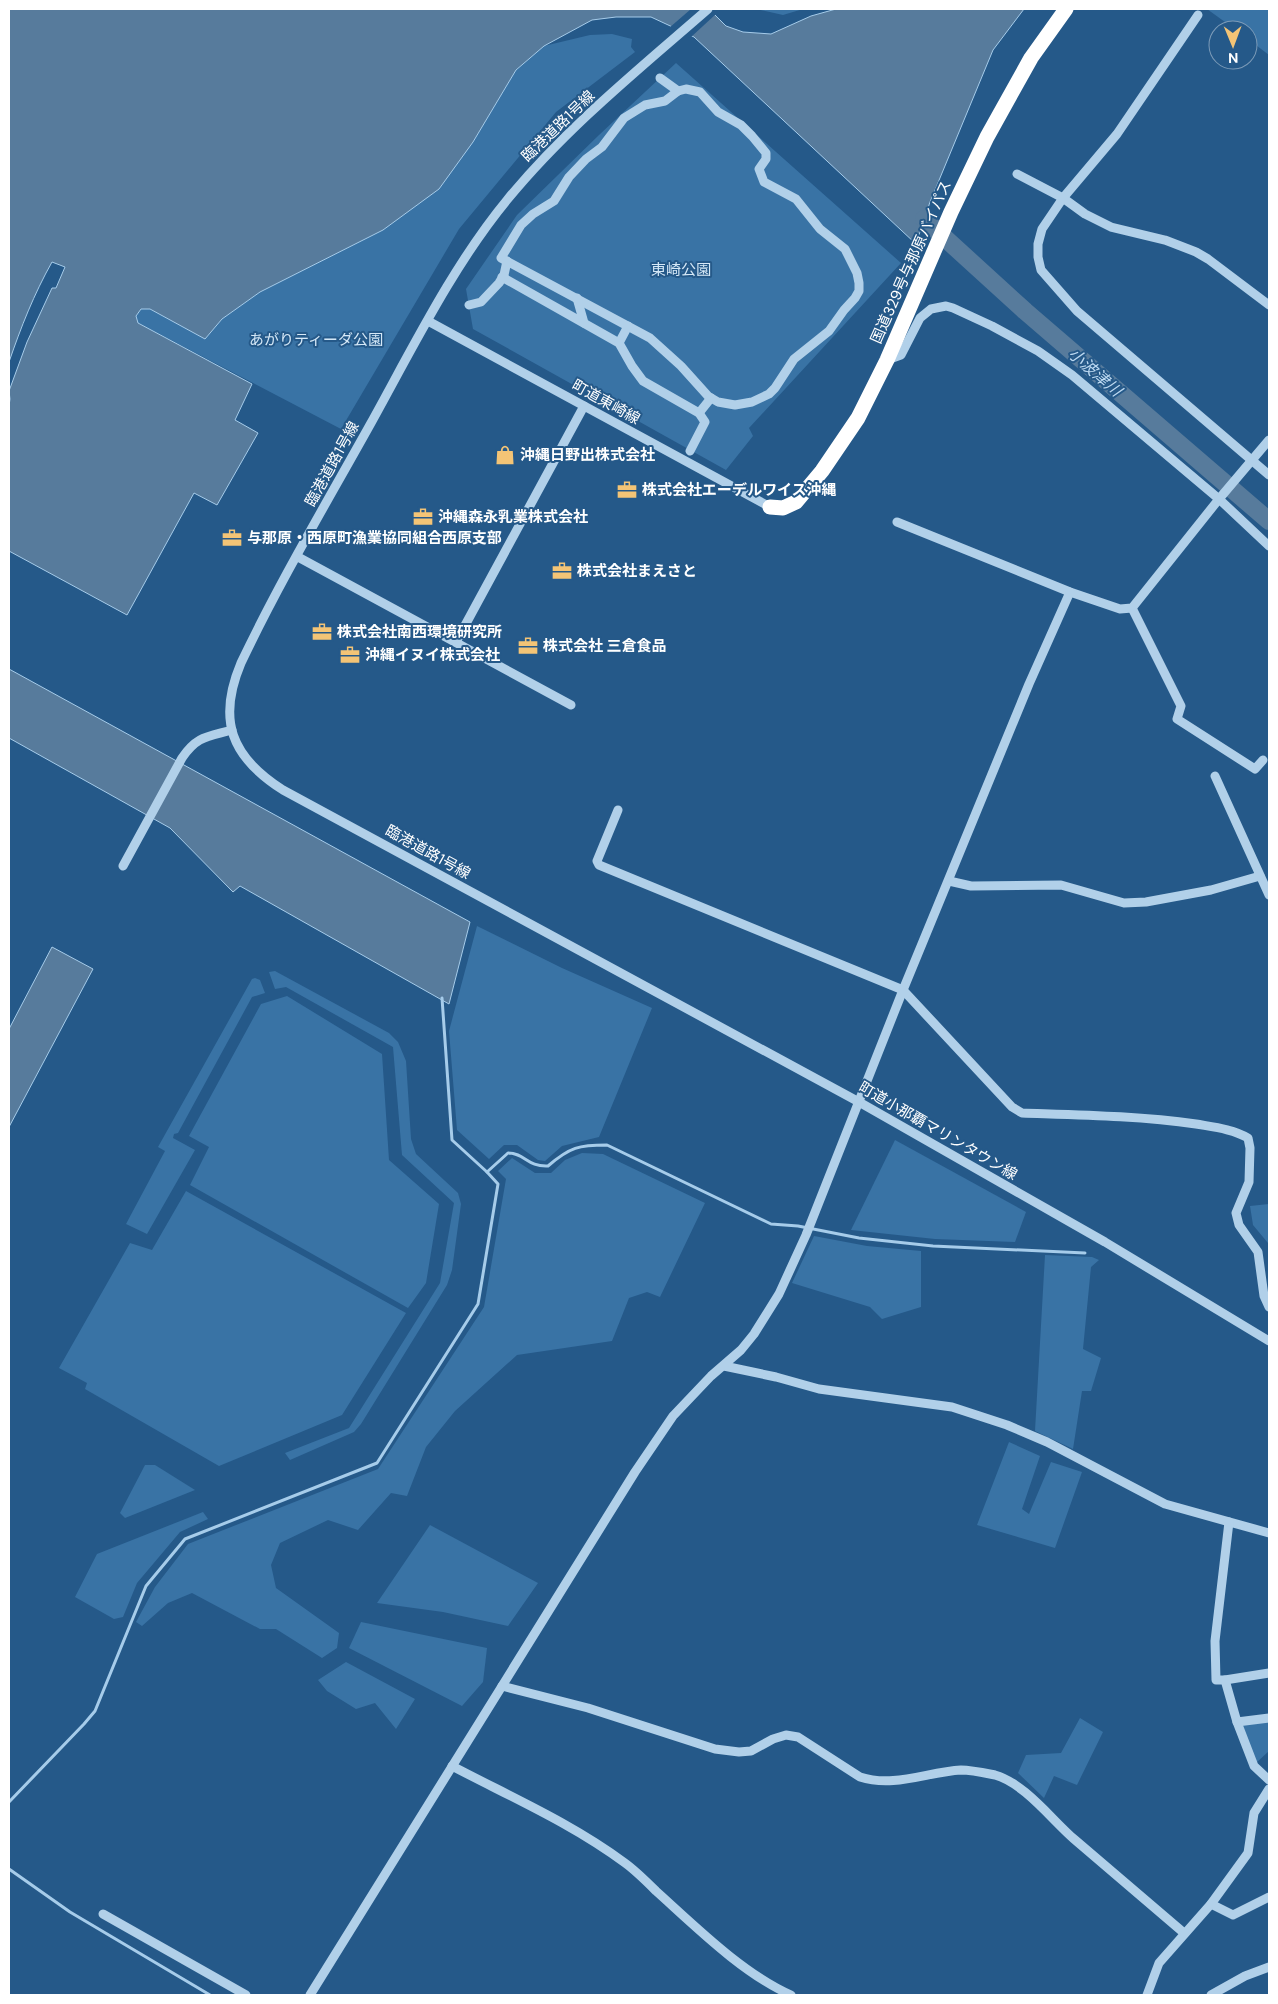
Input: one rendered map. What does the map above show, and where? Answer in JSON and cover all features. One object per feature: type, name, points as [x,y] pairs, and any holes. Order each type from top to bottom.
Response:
[{"type":"highway","name":"国道329号与那原バイパス","points":[[770,507],[783,508],[796,502],[822,471],[858,418],[987,137],[1018,79],[1066,9]]},
{"type":"street","name":"臨港道路1号線","points":[[587,955],[277,786],[249,762],[235,741],[229,709],[234,678],[251,641],[428,322],[480,234],[526,177],[571,130],[708,9]]},
{"type":"street","points":[[1198,15],[1117,134],[1063,198],[1042,229],[1038,244],[1038,257],[1041,270],[1090,323],[1269,475]]},
{"type":"street","points":[[660,78],[678,91]]},
{"type":"street","points":[[686,89],[700,92],[718,112],[741,125],[752,136],[766,153],[766,159],[760,168],[764,182],[796,199],[820,229],[845,249],[857,272],[859,291],[829,331],[794,359],[769,394],[752,402],[735,405],[718,402],[711,398],[650,338],[501,258],[521,225],[533,214],[554,201],[569,176],[586,159],[602,147],[624,118],[645,105],[665,100],[678,91],[686,89]]},
{"type":"street","points":[[1017,174],[1063,198],[1085,214],[1111,227],[1165,240],[1196,252],[1269,305]]},
{"type":"street","points":[[469,305],[481,302],[502,278],[507,261]]},
{"type":"street","points":[[502,278],[619,342],[632,366],[643,381],[655,390],[699,413],[705,422],[690,451]]},
{"type":"street","points":[[577,298],[584,323]]},
{"type":"street","points":[[886,360],[900,355],[920,318],[931,309],[946,306],[992,326],[1056,362],[1221,497],[1269,546]]},
{"type":"street","name":"町道東崎線","points":[[428,322],[770,507]]},
{"type":"street","points":[[619,342],[628,326]]},
{"type":"street","points":[[699,413],[711,398]]},
{"type":"street","points":[[456,642],[584,406]]},
{"type":"street","points":[[897,522],[1070,592],[1120,609],[1132,608],[1269,440]]},
{"type":"street","points":[[298,556],[571,705]]},
{"type":"street","points":[[310,1995],[596,1534],[674,1416],[754,1334],[779,1294],[811,1223],[903,990],[1029,684],[1070,592]]},
{"type":"street","points":[[1132,608],[1181,706],[1177,720],[1255,769],[1263,760]]},
{"type":"street","points":[[123,866],[182,758],[192,744],[203,738],[232,730]]},
{"type":"street","points":[[1215,776],[1269,895]]},
{"type":"street","points":[[618,810],[597,861],[599,865],[903,990],[1012,1108],[1022,1113],[1162,1119],[1240,1133],[1248,1138],[1250,1148],[1249,1182],[1236,1213],[1239,1225],[1258,1252],[1264,1296],[1269,1307]]},
{"type":"street","points":[[949,880],[971,886],[1062,885],[1124,903],[1146,902],[1211,890],[1260,876]]},
{"type":"street","name":"町道小那覇マリンタウン線","points":[[587,955],[859,1102],[1105,1242],[1269,1341]]},
{"type":"street","points":[[724,1366],[776,1377],[819,1389],[952,1407],[1007,1425],[1047,1442],[1165,1504],[1269,1533]]},
{"type":"street","points":[[1229,1522],[1215,1641],[1216,1680],[1269,1673]]},
{"type":"street","points":[[1225,1680],[1237,1722],[1254,1766],[1269,1780]]},
{"type":"street","points":[[502,1686],[588,1708],[715,1749],[739,1752],[751,1750],[786,1735],[798,1738],[860,1777],[871,1781],[891,1782],[962,1770],[996,1775],[1026,1793],[1073,1838],[1184,1933]]},
{"type":"street","points":[[1237,1722],[1269,1718]]},
{"type":"street","points":[[452,1766],[550,1815],[582,1834],[626,1864],[725,1952],[771,1987],[791,1995]]},
{"type":"street","points":[[1147,1995],[1159,1964],[1211,1904],[1248,1853],[1254,1813],[1269,1789]]},
{"type":"street","points":[[1211,1904],[1233,1915],[1269,1897]]},
{"type":"street","points":[[103,1914],[246,1995]]},
{"type":"street","points":[[1211,1995],[1245,1976],[1269,1967]]},
{"type":"green space","points":[[756,9],[803,9],[783,15]]},
{"type":"green space","points":[[1207,9],[1269,9],[1269,55],[1258,47],[1258,20],[1222,20]]},
{"type":"green space","name":"あがりティーダ公園","points":[[612,34],[632,39],[631,47],[635,52],[556,112],[459,229],[341,429],[138,323],[136,316],[141,309],[150,309],[205,339],[222,319],[260,292],[383,230],[473,142],[516,70],[544,46],[590,35]]},
{"type":"green space","name":"東崎公園","points":[[676,63],[901,263],[749,428],[753,436],[726,470],[473,329],[466,289],[517,215]]},
{"type":"green space","points":[[477,926],[562,968],[652,1008],[599,1137],[562,1146],[545,1161],[538,1160],[517,1145],[504,1145],[489,1159],[457,1130],[449,1031]]},
{"type":"green space","points":[[275,971],[389,1033],[398,1042],[406,1061],[411,1139],[416,1154],[458,1193],[461,1204],[452,1270],[447,1285],[361,1424],[354,1432],[290,1460],[285,1453],[349,1428],[440,1283],[454,1203],[402,1155],[393,1047],[286,987],[275,989],[269,972]]},
{"type":"green space","points":[[252,979],[260,980],[265,993],[252,997],[178,1133],[174,1134],[173,1138],[195,1150],[147,1234],[126,1224],[165,1151],[158,1147]]},
{"type":"green space","points":[[287,996],[382,1054],[389,1160],[439,1204],[426,1283],[408,1308],[190,1185],[209,1147],[189,1136],[261,1004]]},
{"type":"green space","points":[[895,1140],[1026,1212],[1015,1242],[935,1239],[851,1230]]},
{"type":"green space","points":[[582,1153],[603,1154],[705,1203],[660,1297],[647,1292],[629,1298],[612,1341],[517,1355],[455,1411],[426,1447],[407,1496],[391,1493],[358,1530],[328,1520],[280,1543],[271,1565],[276,1588],[339,1633],[337,1648],[322,1658],[276,1629],[260,1629],[192,1593],[168,1603],[142,1626],[136,1622],[155,1587],[188,1544],[378,1469],[484,1307],[506,1179],[498,1171],[512,1158],[535,1173],[551,1173],[565,1160]]},
{"type":"green space","points":[[186,1191],[406,1313],[342,1415],[219,1466],[85,1389],[87,1383],[59,1368],[130,1243],[152,1250]]},
{"type":"green space","points":[[1269,1204],[1269,1265],[1268,1243],[1253,1225],[1250,1206]]},
{"type":"green space","points":[[814,1236],[867,1246],[921,1251],[921,1307],[882,1319],[870,1307],[792,1283]]},
{"type":"green space","points":[[1045,1255],[1092,1257],[1099,1260],[1091,1267],[1083,1349],[1101,1358],[1091,1391],[1082,1391],[1073,1449],[1035,1431]]},
{"type":"green space","points":[[1009,1442],[1040,1456],[1022,1509],[1029,1514],[1051,1462],[1082,1472],[1055,1548],[977,1525]]},
{"type":"green space","points":[[145,1465],[155,1465],[195,1490],[125,1518],[120,1513]]},
{"type":"green space","points":[[203,1512],[208,1519],[180,1532],[137,1583],[123,1617],[114,1619],[75,1597],[97,1554]]},
{"type":"green space","points":[[430,1525],[538,1583],[508,1626],[443,1612],[377,1603]]},
{"type":"green space","points":[[361,1622],[487,1648],[483,1682],[462,1706],[349,1648]]},
{"type":"green space","points":[[346,1662],[415,1699],[396,1729],[375,1703],[356,1709],[327,1691],[318,1680]]},
{"type":"green space","points":[[1080,1718],[1103,1732],[1077,1785],[1054,1776],[1044,1798],[1018,1773],[1026,1755],[1061,1753]]},
{"type":"green space","points":[[1269,1720],[1269,1751],[1256,1763],[1240,1724]]},
{"type":"shaded area","points":[[9,9],[709,9],[726,26],[743,32],[771,34],[811,16],[836,9],[1024,9],[993,50],[930,202],[916,244],[694,37],[651,17],[616,17],[592,20],[544,46],[516,70],[473,142],[439,189],[383,230],[260,292],[222,319],[205,339],[150,309],[141,309],[136,316],[138,323],[252,384],[235,420],[258,433],[217,505],[194,493],[127,615],[9,551],[9,391],[27,342],[52,288],[56,288],[65,267],[52,262],[28,311],[9,362]]},
{"type":"shaded area","points":[[9,669],[470,922],[449,1004],[240,886],[233,892],[170,828],[9,738]]},
{"type":"shaded area","points":[[52,947],[93,969],[9,1127],[9,1029]]},
{"type":"pier","points":[[691,9],[713,9],[716,14],[690,38],[669,28]]},
{"type":"waterway","name":"小波津川","points":[[924,219],[1025,311],[1269,521]]},
{"type":"waterway","points":[[442,998],[452,1140],[487,1172],[508,1153],[518,1155],[541,1166],[548,1166],[575,1148],[607,1145],[771,1224],[798,1226],[859,1238],[933,1246],[1085,1253]]},
{"type":"waterway","points":[[9,1802],[95,1711],[146,1586],[185,1539],[377,1463],[478,1304],[498,1184],[487,1172]]},
{"type":"waterway","points":[[9,1869],[70,1912],[210,1995]]},
{"type":"place","name":"沖縄日野出株式会社","points":[[505,455]]},
{"type":"place","name":"株式会社エーデルワイス沖縄","points":[[627,490]]},
{"type":"place","name":"沖縄森永乳業株式会社","points":[[423,517]]},
{"type":"place","name":"与那原・西原町漁業協同組合西原支部","points":[[232,538]]},
{"type":"place","name":"株式会社まえさと","points":[[562,571]]},
{"type":"place","name":"株式会社南西環境研究所","points":[[322,632]]},
{"type":"place","name":"株式会社 三倉食品","points":[[528,646]]},
{"type":"place","name":"沖縄イヌイ株式会社","points":[[350,655]]}]
